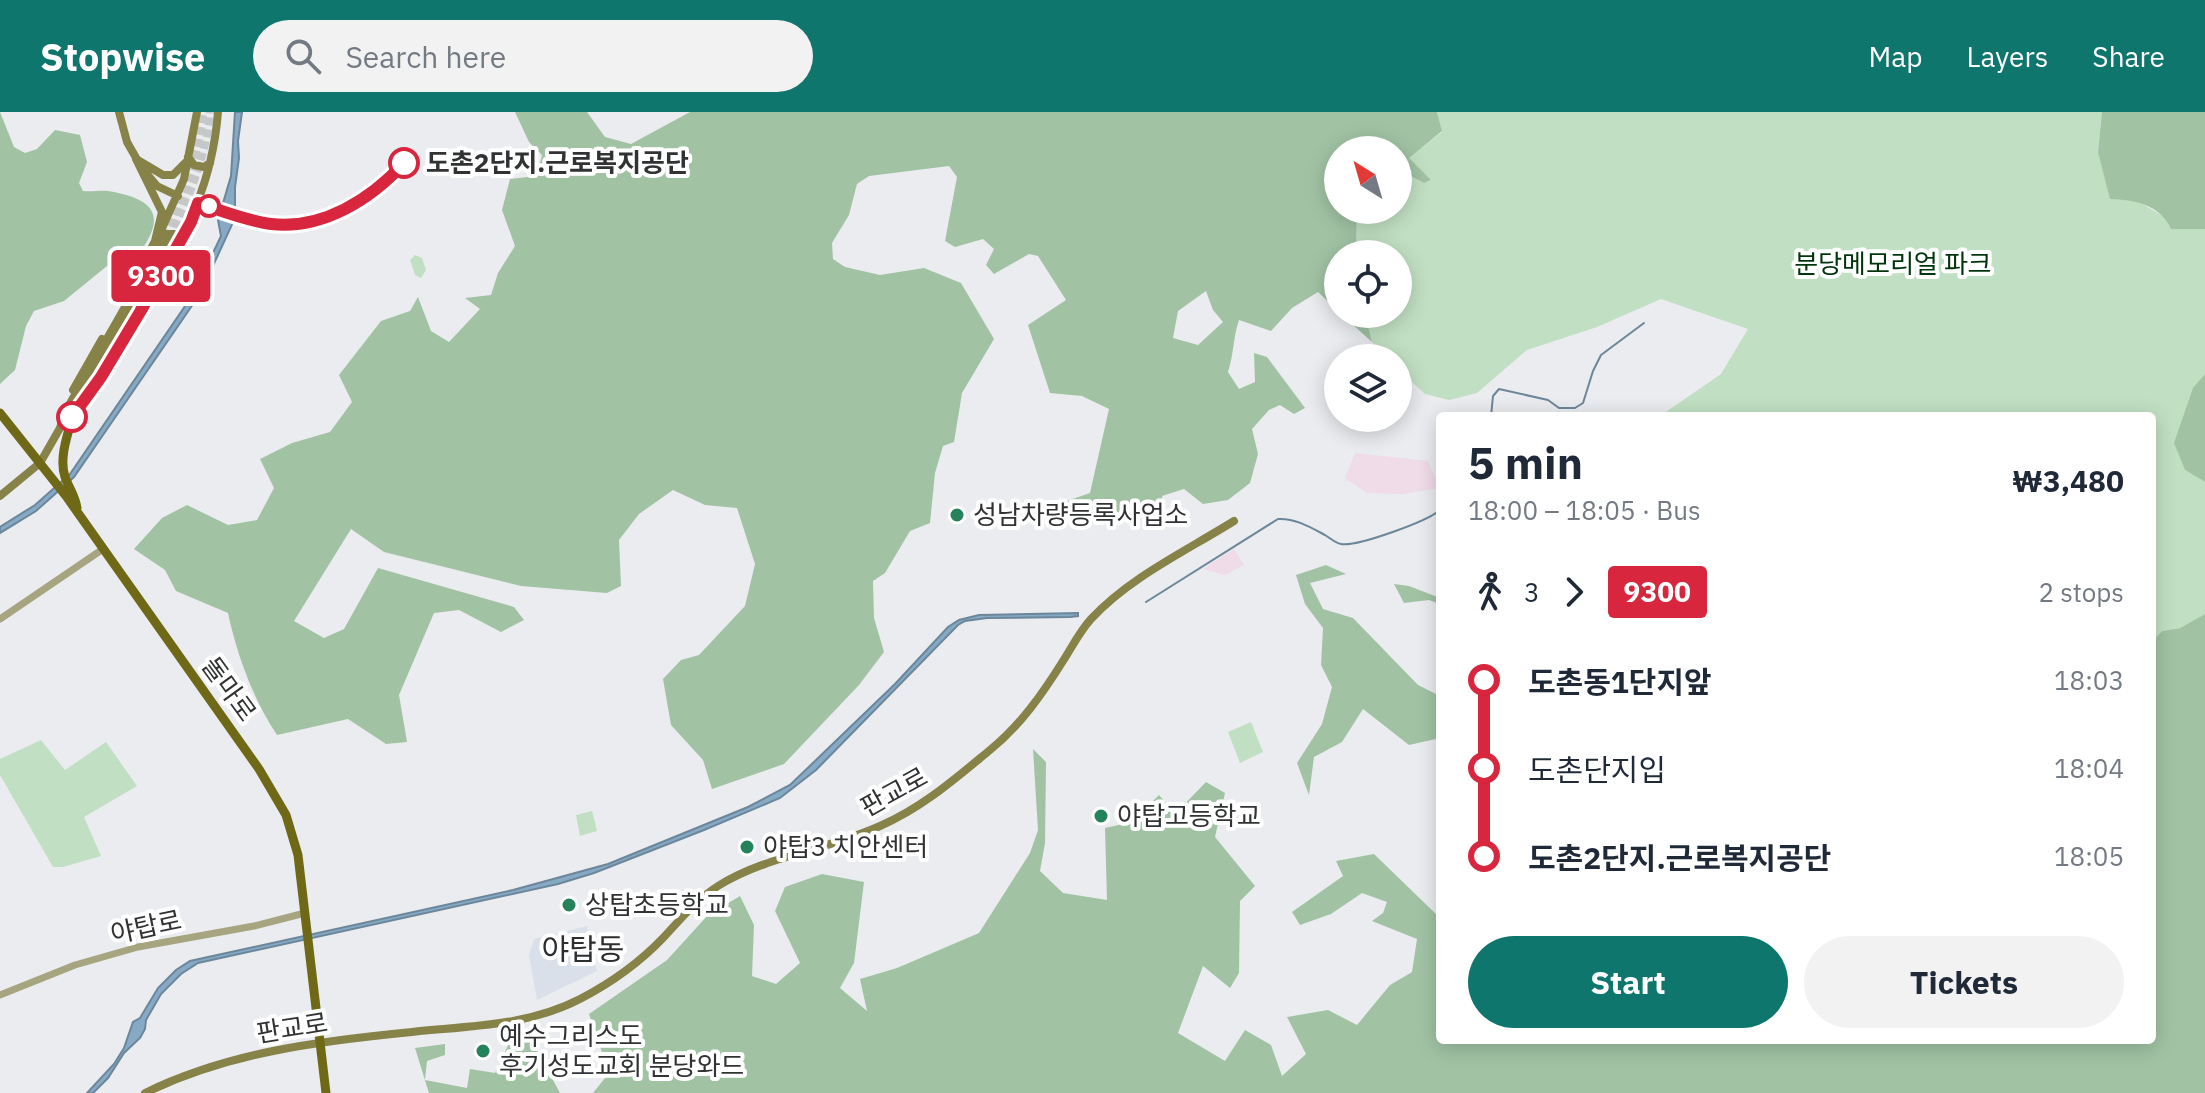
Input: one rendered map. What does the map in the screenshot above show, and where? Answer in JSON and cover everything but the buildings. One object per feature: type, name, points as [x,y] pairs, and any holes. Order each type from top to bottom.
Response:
[{"type":"main road","points":[[68,491],[64,474],[65,452],[82,369],[110,326],[155,241],[162,212],[127,142],[119,112]]},
{"type":"main road","points":[[0,496],[40,463],[60,428],[101,377],[169,238],[182,197],[197,112]]},
{"type":"main road","points":[[144,262],[191,222],[215,145],[218,112]]},
{"type":"main road","points":[[136,159],[163,175],[173,175],[185,163],[190,147]]},
{"type":"main road","points":[[188,157],[199,167],[210,163]]},
{"type":"main road","points":[[136,159],[157,186],[182,197]]},
{"type":"main road","points":[[71,414],[169,238]]},
{"type":"main road","points":[[0,413],[48,473],[68,491]]},
{"type":"main road","name":"돌마로","points":[[68,491],[78,513],[276,794],[286,815],[298,855],[320,1043]]},
{"type":"main road","name":"판교로","points":[[145,1093],[218,1063],[272,1050],[496,1025],[569,1004],[590,993],[638,961],[718,886],[756,867],[877,828],[901,817],[960,775],[1005,737],[1039,696],[1085,627],[1111,601],[1234,521]]},
{"type":"main road","points":[[320,1043],[329,1093]]},
{"type":"street","points":[[0,619],[103,549]]},
{"type":"street","name":"야탑로","points":[[0,995],[75,965],[138,947],[254,926],[305,913]]},
{"type":"shaded area","points":[[1355,453],[1428,461],[1436,479],[1436,489],[1402,494],[1367,493],[1345,478]]},
{"type":"shaded area","points":[[1234,549],[1244,565],[1225,575],[1203,569]]},
{"type":"shaded area","points":[[587,926],[597,971],[537,1000],[529,955],[534,939]]},
{"type":"green space","points":[[0,112],[14,147],[25,153],[37,149],[55,130],[80,135],[87,162],[79,183],[83,191],[128,195],[142,201],[154,217],[148,239],[129,267],[124,261],[107,266],[64,301],[34,311],[26,326],[15,370],[0,384]]},
{"type":"green space","points":[[515,112],[587,112],[605,137],[631,144],[690,112],[1437,112],[1442,131],[1412,156],[1412,136],[1324,136],[1324,224],[1357,224],[1356,240],[1324,240],[1324,298],[1318,292],[1292,308],[1271,331],[1239,320],[1228,372],[1239,389],[1255,382],[1254,353],[1267,357],[1305,408],[1294,414],[1280,405],[1269,410],[1252,429],[1258,454],[1250,483],[1228,500],[1203,504],[1184,489],[1162,496],[1163,503],[1149,511],[1115,524],[1092,523],[1062,516],[1064,502],[1090,493],[1109,409],[1082,396],[1050,393],[1028,325],[1066,300],[1038,256],[1029,254],[994,274],[986,265],[994,249],[983,239],[955,247],[945,241],[957,177],[949,166],[869,176],[857,184],[849,215],[832,243],[833,259],[845,267],[880,275],[924,268],[961,283],[994,339],[962,393],[954,442],[943,446],[935,473],[930,523],[910,531],[885,573],[873,581],[874,618],[884,652],[859,685],[784,764],[712,789],[703,760],[671,725],[663,679],[681,660],[699,655],[745,606],[755,564],[737,508],[705,505],[673,490],[639,514],[619,540],[621,586],[607,593],[521,586],[384,552],[351,529],[294,621],[324,638],[344,629],[378,568],[514,607],[524,620],[501,632],[459,610],[434,613],[399,695],[407,742],[386,744],[348,719],[277,735],[260,707],[247,676],[228,613],[176,591],[165,570],[134,549],[162,518],[187,505],[228,525],[257,520],[274,488],[260,459],[292,443],[330,432],[352,402],[339,375],[381,321],[410,311],[418,297],[431,331],[449,342],[480,309],[465,298],[491,295],[498,273],[515,246],[502,210],[510,179],[537,176],[542,155],[529,142]],"holes":[[[1206,291],[1213,310],[1223,322],[1198,345],[1173,338],[1178,311]]]},
{"type":"green space","name":"분당메모리얼 파크","points":[[1437,112],[2102,112],[2098,152],[2138,201],[2166,218],[2171,229],[2205,229],[2205,375],[2185,470],[2205,482],[2205,614],[2180,628],[2162,631],[2156,638],[2156,412],[1666,412],[1721,374],[1748,329],[1661,299],[1597,327],[1527,350],[1477,393],[1449,400],[1425,394],[1412,382],[1412,344],[1374,344],[1368,328],[1412,328],[1412,240],[1356,240],[1357,224],[1412,224],[1412,177],[1424,183],[1431,180],[1412,162],[1412,155],[1442,132]]},
{"type":"green space","points":[[2102,112],[2205,112],[2205,229],[2171,229],[2160,214],[2145,205],[2110,199],[2098,152]]},
{"type":"green space","points":[[1412,161],[1431,180],[1424,183],[1412,177]]},
{"type":"green space","points":[[415,255],[422,258],[426,270],[421,278],[415,275],[410,260]]},
{"type":"green space","points":[[1356,328],[1368,328],[1372,342]]},
{"type":"green space","points":[[2205,374],[2205,482],[2185,470],[2174,443],[2193,388]]},
{"type":"green space","points":[[1326,565],[1346,574],[1310,583],[1323,609],[1353,618],[1418,685],[1436,694],[1436,739],[1409,745],[1363,709],[1342,742],[1314,757],[1309,795],[1297,763],[1322,724],[1332,687],[1321,665],[1323,628],[1305,604],[1296,575]]},
{"type":"green space","points":[[1394,584],[1436,596],[1436,603],[1429,600],[1404,603]]},
{"type":"green space","points":[[2205,614],[2205,1093],[593,1093],[609,1073],[589,1014],[667,960],[708,915],[740,896],[754,925],[752,976],[776,984],[800,963],[775,911],[785,887],[822,874],[864,882],[854,963],[840,988],[867,1011],[860,979],[897,968],[979,933],[1030,853],[1038,830],[1033,749],[1046,762],[1045,843],[1040,871],[1063,893],[1107,900],[1105,828],[1132,822],[1159,795],[1175,814],[1206,782],[1225,793],[1215,837],[1255,886],[1240,901],[1239,973],[1230,988],[1203,966],[1178,1033],[1225,1061],[1245,1030],[1271,1045],[1282,1076],[1306,1054],[1287,1017],[1328,1010],[1357,1025],[1390,985],[1412,972],[1417,939],[1372,921],[1383,913],[1387,902],[1362,893],[1331,914],[1300,925],[1292,912],[1343,876],[1336,861],[1374,854],[1436,914],[1436,1044],[2156,1044],[2156,638],[2162,631],[2180,628]]},
{"type":"green space","points":[[1251,722],[1263,752],[1240,763],[1228,732]]},
{"type":"green space","points":[[41,740],[65,770],[106,742],[137,786],[84,817],[101,856],[53,867],[0,775],[0,759]]},
{"type":"green space","points":[[592,811],[597,831],[580,836],[576,815]]},
{"type":"green space","points":[[511,1039],[531,1039],[560,1093],[429,1093],[415,1048],[445,1044],[445,1055],[427,1061],[425,1080],[467,1088],[470,1069],[495,1073]]},
{"type":"water","points":[[235,112],[242,112],[235,218],[200,294],[74,477],[36,511],[0,533],[0,527],[35,505],[70,474],[194,293],[221,236],[218,220],[231,176]]},
{"type":"water","points":[[1078,613],[1078,616],[1070,617],[987,618],[958,625],[816,770],[780,798],[704,830],[558,884],[198,963],[181,974],[161,994],[140,1038],[124,1053],[108,1078],[93,1093],[87,1093],[114,1064],[124,1048],[133,1022],[140,1018],[158,988],[190,961],[513,890],[608,864],[748,807],[790,785],[895,684],[948,627],[959,620],[979,615]]},
{"type":"waterway","points":[[1491,412],[1493,396],[1499,389],[1548,400],[1559,408],[1575,408],[1583,403],[1601,355],[1644,323]]},
{"type":"waterway","points":[[1146,602],[1278,519],[1296,522],[1337,543],[1349,544],[1392,532],[1436,513]]},
{"type":"tunnel","points":[[165,237],[194,160],[203,112]]},
{"type":"tunnel","points":[[171,239],[201,161],[210,112]]},
{"type":"bus line","name":"9300","points":[[72,417],[101,377],[140,312],[191,222],[198,203],[259,222],[311,222],[356,204],[385,184],[404,163]]},
{"type":"place","name":"도촌2단지.근로복지공단","points":[[404,163]]},
{"type":"place","name":"성남차량등록사업소","points":[[957,515]]},
{"type":"place","name":"야탑고등학교","points":[[1101,816]]},
{"type":"place","name":"야탑3 치안센터","points":[[747,847]]},
{"type":"place","name":"상탑초등학교","points":[[569,905]]},
{"type":"place","name":"예수그리스도 후기성도교회 분당와드","points":[[483,1051]]},
{"type":"district","name":"야탑동","points":[[583,950]]}]
